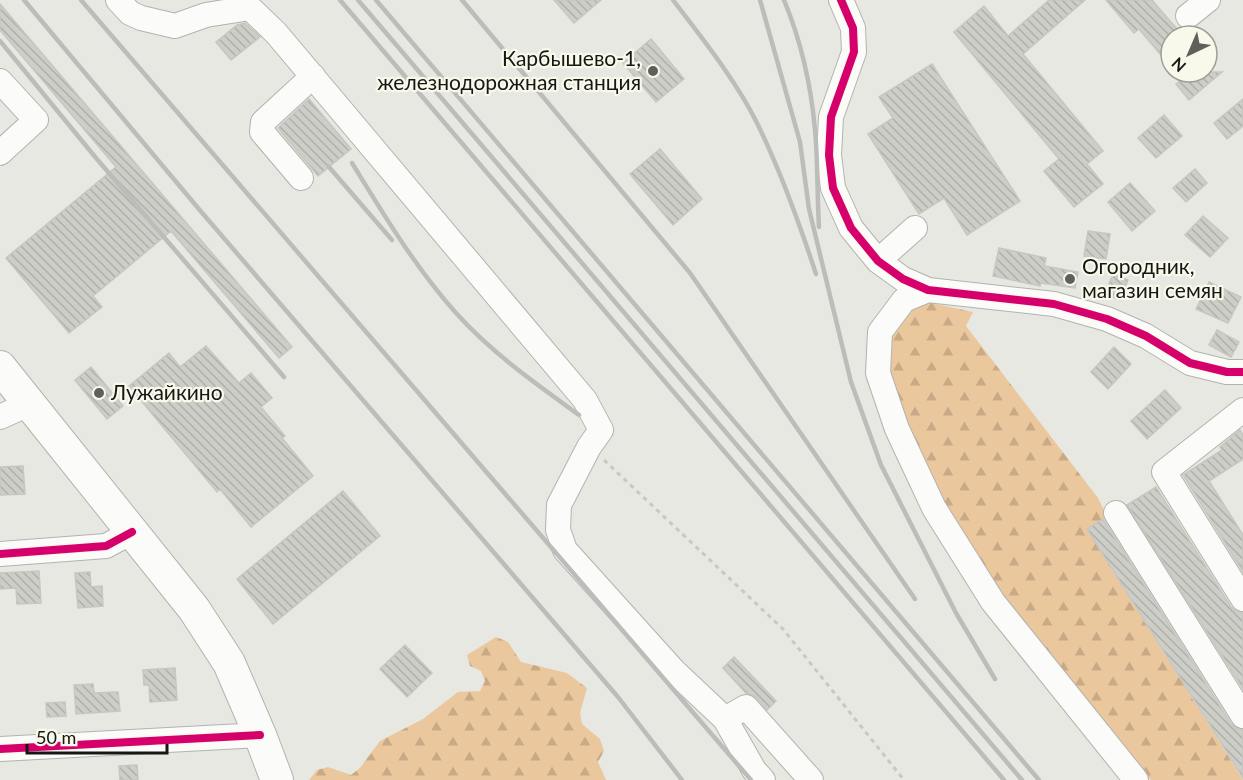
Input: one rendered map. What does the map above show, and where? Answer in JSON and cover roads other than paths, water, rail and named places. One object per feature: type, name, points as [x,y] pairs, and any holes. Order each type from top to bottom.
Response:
[{"type":"main road","points":[[0,367],[194,609],[229,663],[261,735],[277,780]]},
{"type":"street","points":[[118,0],[130,13],[175,26],[206,15],[250,8],[276,33],[313,76],[585,400],[601,430],[589,447],[559,505],[558,530],[566,550],[674,670],[725,719],[754,770],[763,780]]},
{"type":"street","points":[[841,0],[852,28],[854,52],[831,117],[829,155],[833,188],[851,228],[878,261],[903,279],[928,290],[1054,304],[1107,319],[1146,336],[1190,363],[1227,372],[1243,372]]},
{"type":"street","points":[[1188,16],[1208,0]]},
{"type":"street","points":[[301,178],[262,132],[263,122],[313,76]]},
{"type":"street","points":[[0,81],[36,120],[0,153]]},
{"type":"street","points":[[878,261],[915,228]]},
{"type":"street","points":[[928,290],[904,300],[880,332],[878,373],[897,429],[934,508],[993,602],[1136,780]]},
{"type":"street","points":[[0,417],[31,404]]},
{"type":"street","points":[[1243,410],[1164,472],[1243,599]]},
{"type":"street","points":[[1116,513],[1243,716]]},
{"type":"street","points":[[0,554],[106,546],[132,532]]},
{"type":"street","points":[[725,719],[746,707],[812,780]]},
{"type":"street","points":[[0,750],[261,735]]},
{"type":"railway","points":[[24,0],[198,208],[618,697],[682,780]]},
{"type":"railway","points":[[81,0],[751,780]]},
{"type":"railway","points":[[340,0],[1004,780]]},
{"type":"railway","points":[[358,0],[1022,780]]},
{"type":"railway","points":[[376,0],[1039,780]]},
{"type":"railway","points":[[462,0],[690,273],[915,599]]},
{"type":"railway","points":[[673,0],[706,43],[748,105],[789,196],[816,274]]},
{"type":"railway","points":[[760,0],[800,142],[809,209],[851,382],[881,465],[956,613],[995,679]]},
{"type":"railway","points":[[784,0],[800,47],[811,96],[816,142],[819,227]]},
{"type":"railway","points":[[0,41],[96,158],[284,377]]},
{"type":"railway","points":[[352,163],[414,259],[456,313],[499,355],[579,415]]},
{"type":"railway","points":[[329,167],[392,240]]},
{"type":"place","name":"Карбышево-1, железнодорожная станция","points":[[653,71]]},
{"type":"place","name":"Огородник, магазин семян","points":[[1070,279]]},
{"type":"place","name":"Лужайкино","points":[[99,393]]}]
